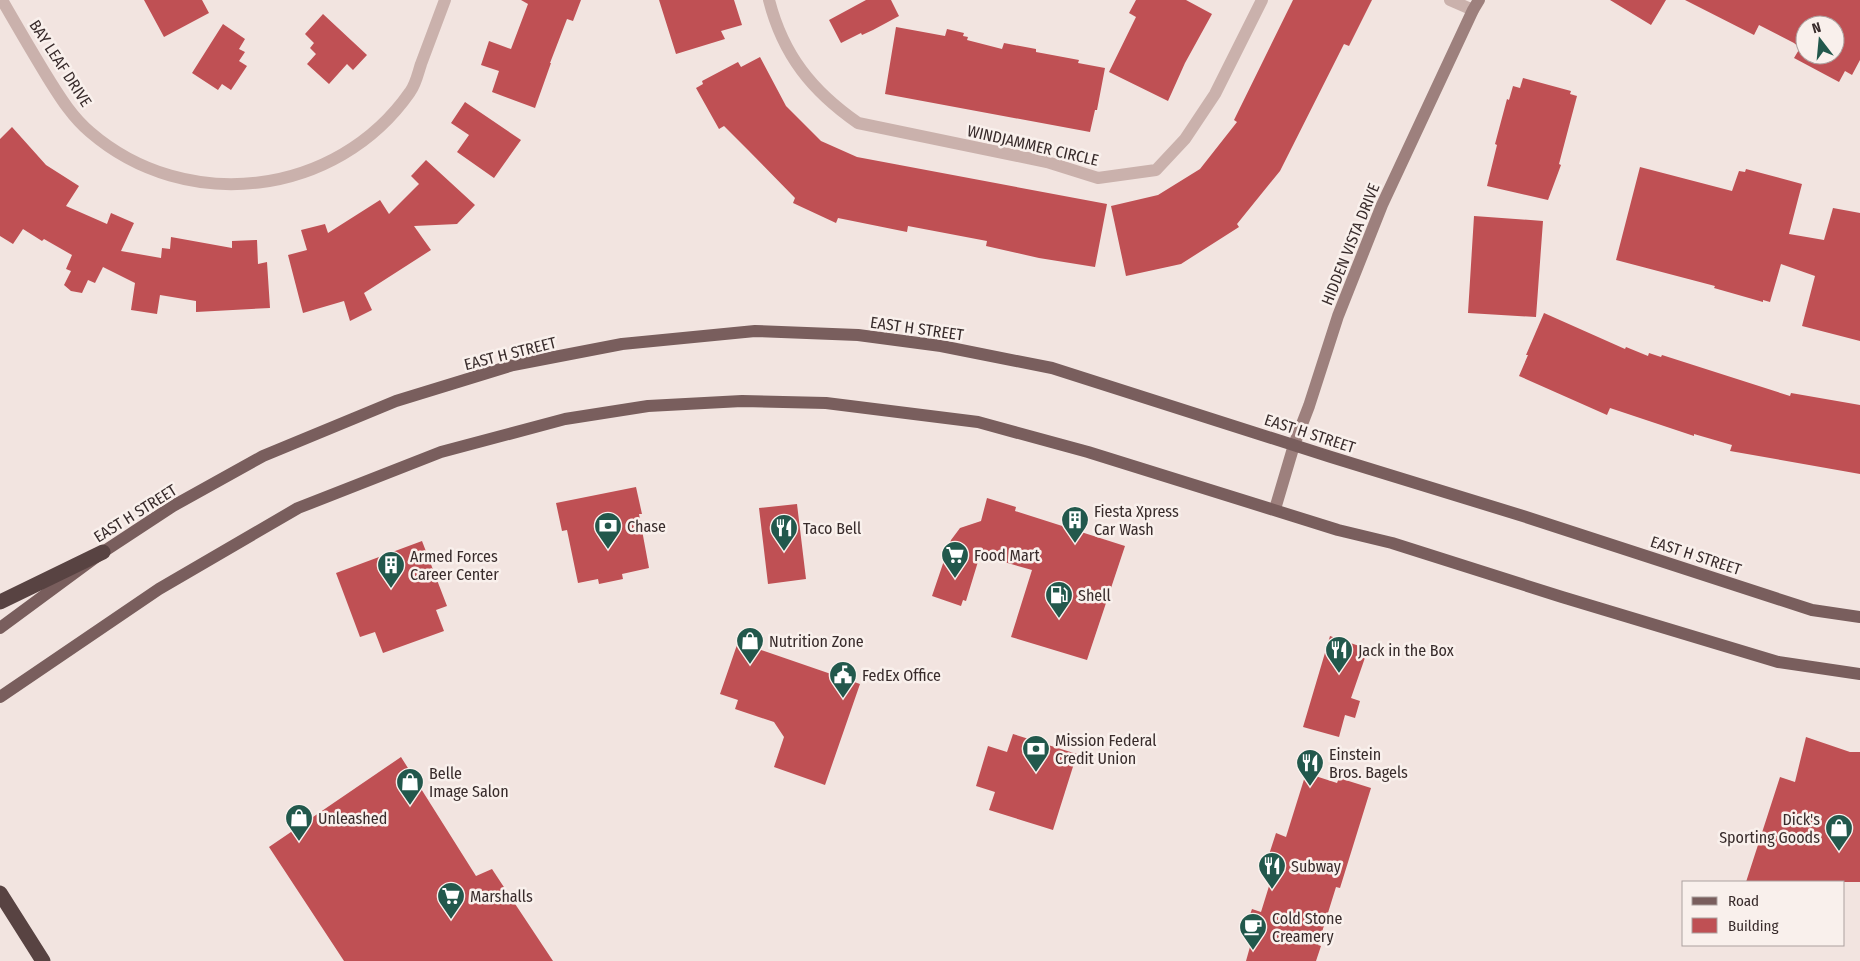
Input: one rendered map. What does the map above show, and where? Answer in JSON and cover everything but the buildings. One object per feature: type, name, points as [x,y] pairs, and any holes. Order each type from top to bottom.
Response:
[{"type":"highway","points":[[0,602],[103,552]]},
{"type":"highway","points":[[0,893],[44,961]]},
{"type":"main road","name":"EAST H STREET","points":[[0,628],[103,552],[173,506],[263,456],[396,401],[513,365],[613,346],[755,332],[858,335],[941,346],[1052,368],[1523,516],[1812,610],[1860,617]]},
{"type":"main road","points":[[0,698],[159,589],[298,508],[441,452],[565,419],[648,406],[742,401],[826,403],[978,422],[1088,452],[1338,530],[1392,543],[1562,597],[1778,662],[1860,674]]},
{"type":"street","name":"BAY LEAF DRIVE","points":[[2,0],[64,103],[89,132],[133,162],[158,172],[183,180],[236,185],[263,183],[295,176],[313,169],[343,154],[378,128],[412,90],[445,0]]},
{"type":"street","name":"WINDJAMMER CIRCLE","points":[[769,0],[782,38],[806,77],[838,110],[858,123],[1047,162],[1098,178],[1156,170],[1185,139],[1215,94],[1262,0]]},
{"type":"street","points":[[1450,0],[1476,5]]},
{"type":"street","name":"HIDDEN VISTA DRIVE","points":[[1274,509],[1338,316],[1382,204],[1476,5]]},
{"type":"place","name":"Fiesta Xpress Car Wash","points":[[1075,544]]},
{"type":"place","name":"Chase","points":[[608,550]]},
{"type":"place","name":"Taco Bell","points":[[784,552]]},
{"type":"place","name":"Food Mart","points":[[955,579]]},
{"type":"place","name":"Armed Forces Career Center","points":[[391,589]]},
{"type":"place","name":"Shell","points":[[1059,619]]},
{"type":"place","name":"Nutrition Zone","points":[[750,665]]},
{"type":"place","name":"Jack in the Box","points":[[1339,674]]},
{"type":"place","name":"FedEx Office","points":[[843,699]]},
{"type":"place","name":"Mission Federal Credit Union","points":[[1036,773]]},
{"type":"place","name":"Einstein Bros. Bagels","points":[[1310,787]]},
{"type":"place","name":"Belle Image Salon","points":[[410,806]]},
{"type":"place","name":"Unleashed","points":[[299,842]]},
{"type":"place","name":"Dick's Sporting Goods","points":[[1839,852]]},
{"type":"place","name":"Subway","points":[[1272,890]]},
{"type":"place","name":"Marshalls","points":[[451,920]]},
{"type":"place","name":"Cold Stone Creamery","points":[[1253,951]]}]
